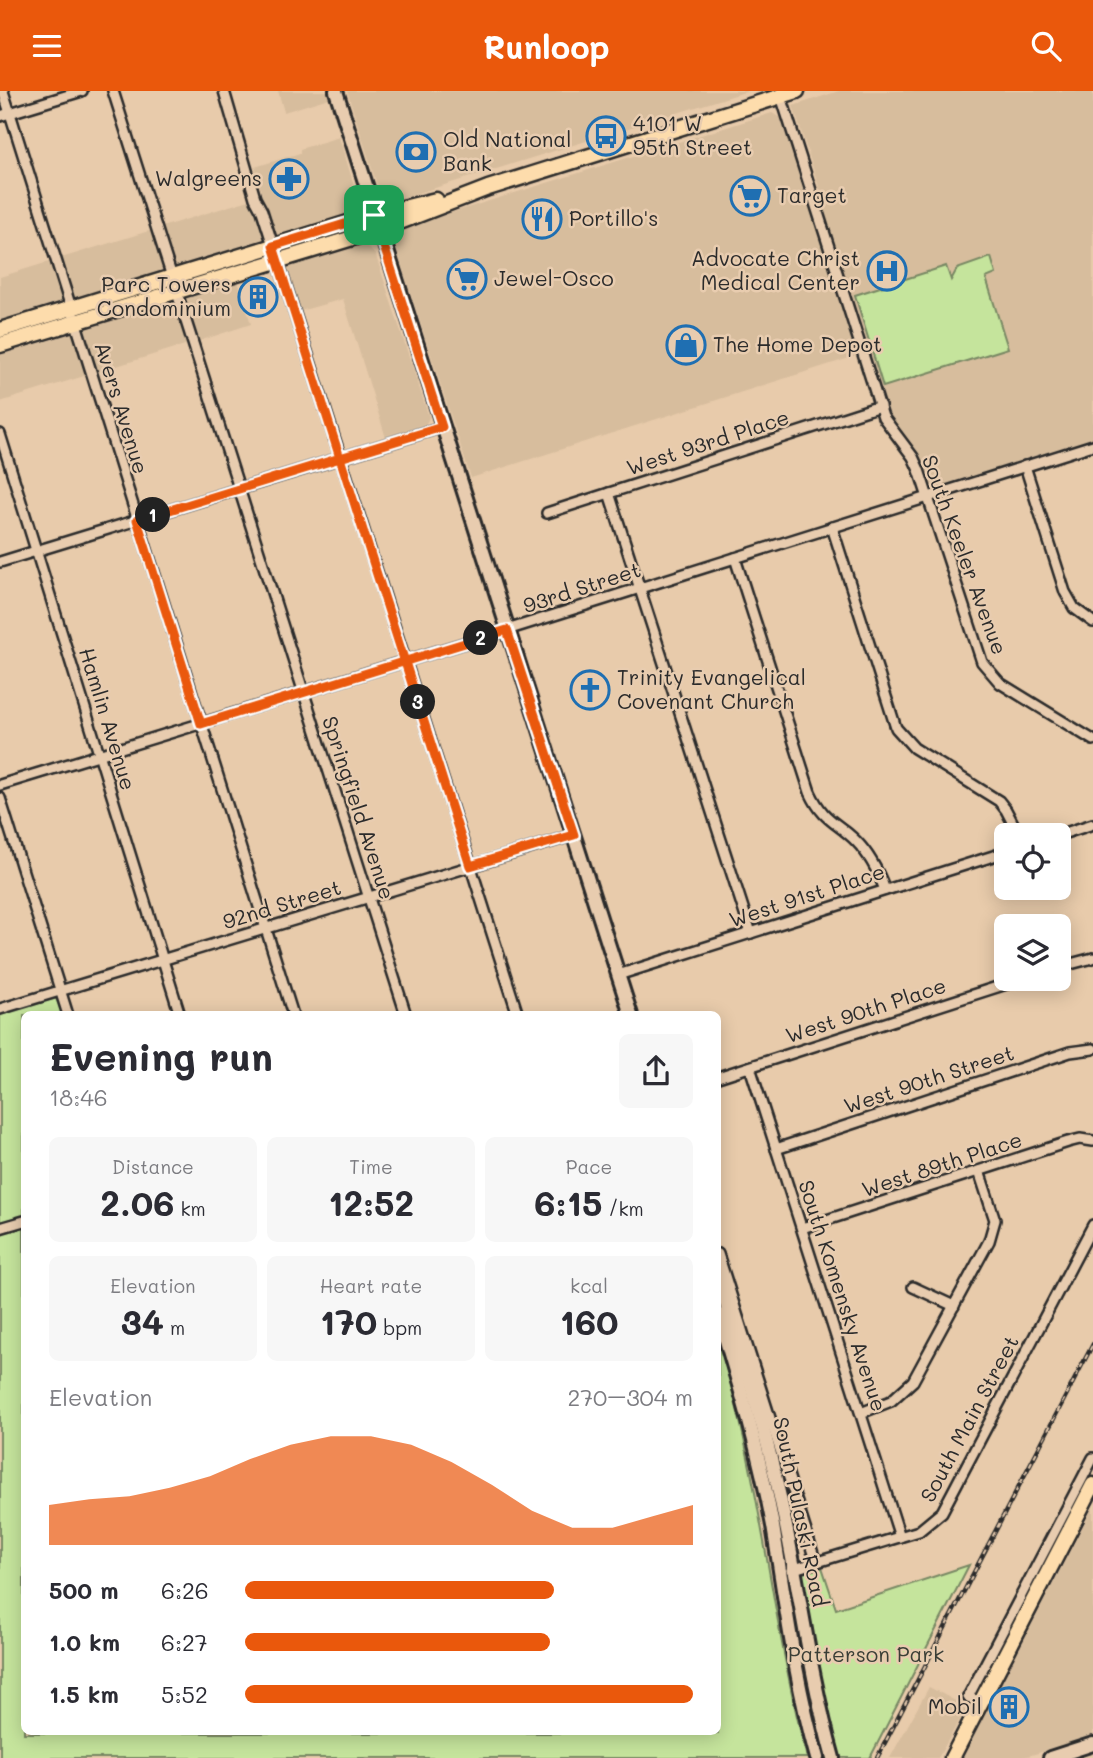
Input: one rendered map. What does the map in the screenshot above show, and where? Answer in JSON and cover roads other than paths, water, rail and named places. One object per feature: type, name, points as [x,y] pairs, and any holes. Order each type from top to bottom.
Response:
[{"type":"main road","points":[[336,91],[630,1011]]},
{"type":"main road","points":[[174,284],[278,261],[379,230],[488,188],[780,94],[797,91]]},
{"type":"main road","points":[[0,345],[73,315],[174,284],[273,246],[374,215],[488,188]]},
{"type":"main road","points":[[0,330],[73,315]]},
{"type":"main road","name":"South Pulaski Road","points":[[721,1288],[768,1447],[785,1521],[819,1708],[833,1758]]},
{"type":"main road","name":"South Pulaski Road","points":[[721,1324],[763,1482],[796,1674],[817,1758]]},
{"type":"main road","points":[[952,1758],[1093,1485]]},
{"type":"main road","points":[[1050,1758],[1093,1744]]},
{"type":"street","name":"Avers Avenue","points":[[3,91],[5,115],[73,315],[292,1011]]},
{"type":"street","points":[[5,115],[82,91]]},
{"type":"street","name":"Springfield Avenue","points":[[113,91],[405,1011]]},
{"type":"street","points":[[224,91],[255,198],[278,261],[516,1011]]},
{"type":"street","name":"South Keeler Avenue","points":[[780,94],[880,406],[887,425],[917,464],[979,653],[987,669],[1007,688],[1093,740]]},
{"type":"street","name":"West 93rd Place","points":[[547,513],[880,406]]},
{"type":"street","points":[[0,562],[442,427]]},
{"type":"street","name":"Hamlin Avenue","points":[[0,434],[179,1011]]},
{"type":"street","name":"93rd Street","points":[[0,785],[640,589],[1093,445]]},
{"type":"street","points":[[1025,466],[1069,601],[1093,622]]},
{"type":"street","points":[[609,493],[751,933]]},
{"type":"street","points":[[832,527],[896,728],[914,748],[999,801],[1012,823]]},
{"type":"street","points":[[735,558],[810,792],[817,807],[828,820],[853,838],[865,851],[877,869],[885,890]]},
{"type":"street","points":[[0,798],[67,1011]]},
{"type":"street","points":[[1071,831],[1093,824]]},
{"type":"street","name":"92nd Street","points":[[0,1009],[574,835]]},
{"type":"street","name":"West 91st Place","points":[[618,975],[994,856]]},
{"type":"street","points":[[1071,964],[1093,958]]},
{"type":"street","name":"West 90th Place","points":[[721,1076],[994,988]]},
{"type":"street","name":"West 90th Street","points":[[776,1149],[1070,1052],[1093,1049]]},
{"type":"street","name":"South Komensky Avenue","points":[[750,1067],[900,1537]]},
{"type":"street","name":"West 89th Place","points":[[802,1228],[1074,1140],[1093,1141]]},
{"type":"street","points":[[861,1413],[891,1401],[908,1388],[919,1372],[994,1226],[993,1213],[979,1171]]},
{"type":"street","points":[[0,1228],[21,1222]]},
{"type":"street","name":"South Main Street","points":[[779,1573],[900,1537],[928,1525],[942,1513],[1093,1225]]},
{"type":"street","points":[[721,1263],[816,1563]]},
{"type":"street","points":[[914,1287],[954,1306]]},
{"type":"street","points":[[981,1702],[968,1697],[1093,1458]]},
{"type":"railway","points":[[877,1758],[1093,1344]]},
{"type":"place","name":"4101 W 95th Street","points":[[606,136]]},
{"type":"place","name":"Old National Bank","points":[[416,152]]},
{"type":"place","name":"Walgreens","points":[[289,179]]},
{"type":"place","name":"Target","points":[[750,196]]},
{"type":"place","name":"Portillo's","points":[[542,219]]},
{"type":"place","name":"Advocate Christ Medical Center","points":[[887,271]]},
{"type":"place","name":"Jewel-Osco","points":[[467,279]]},
{"type":"place","name":"Parc Towers Condominium","points":[[258,297]]},
{"type":"place","name":"The Home Depot","points":[[686,345]]},
{"type":"place","name":"Trinity Evangelical Covenant Church","points":[[590,690]]},
{"type":"place","name":"Mobil","points":[[1009,1707]]},
{"type":"park label","name":"Patterson Park","points":[[866,1655]]}]
